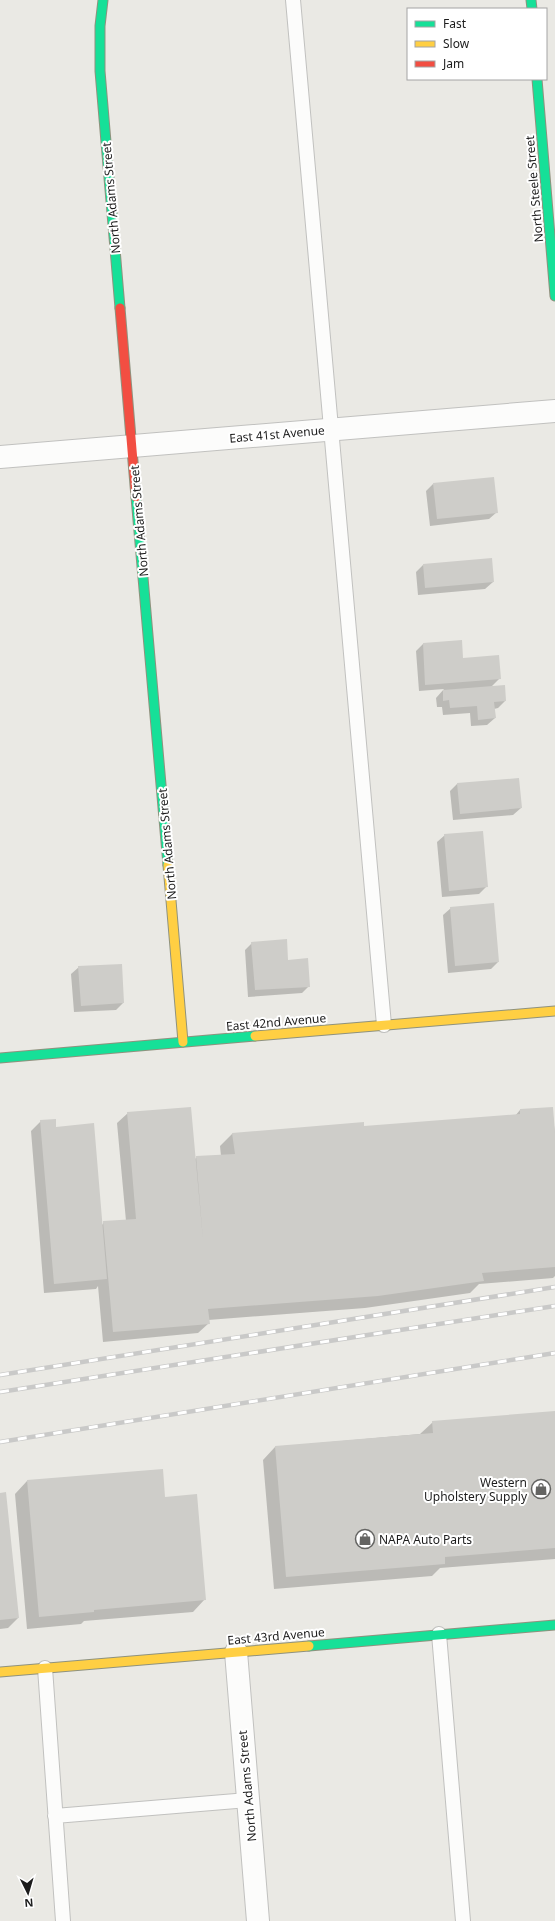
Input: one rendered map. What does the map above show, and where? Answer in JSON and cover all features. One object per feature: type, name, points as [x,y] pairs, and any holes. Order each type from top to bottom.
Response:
[{"type":"street","name":"North Adams Street","points":[[103,0],[100,26],[100,71],[183,1042]]},
{"type":"street","name":"North Steele Street","points":[[538,80],[555,296]]},
{"type":"street","name":"East 41st Avenue","points":[[0,457],[555,411]]},
{"type":"street","name":"East 42nd Avenue","points":[[0,1058],[555,1011]]},
{"type":"street","name":"East 43rd Avenue","points":[[0,1672],[555,1625]]},
{"type":"street","name":"North Adams Street","points":[[236,1652],[258,1921]]},
{"type":"lane","points":[[293,0],[384,1025]]},
{"type":"lane","points":[[439,1634],[463,1921]]},
{"type":"lane","points":[[45,1668],[63,1921]]},
{"type":"lane","points":[[55,1816],[248,1800]]},
{"type":"building","points":[[494,477],[498,513],[437,519],[433,483]]},
{"type":"building","points":[[492,558],[494,582],[425,588],[423,564]]},
{"type":"building","points":[[462,640],[463,658],[499,655],[501,679],[425,685],[423,643]]},
{"type":"building","points":[[505,685],[506,701],[494,702],[496,718],[478,720],[477,706],[450,708],[449,700],[443,701],[443,690]]},
{"type":"building","points":[[519,778],[522,808],[460,814],[457,783]]},
{"type":"building","points":[[483,831],[488,887],[449,891],[444,834]]},
{"type":"building","points":[[494,903],[499,962],[455,966],[450,907]]},
{"type":"building","points":[[287,939],[288,960],[308,958],[310,987],[255,990],[251,942]]},
{"type":"building","points":[[122,964],[124,1003],[81,1006],[78,966]]},
{"type":"building","points":[[191,1107],[203,1240],[196,1156],[235,1154],[232,1133],[364,1122],[364,1126],[520,1114],[520,1109],[553,1107],[555,1133],[555,1267],[482,1273],[484,1281],[378,1296],[208,1309],[210,1324],[113,1332],[103,1221],[136,1219],[127,1112]]},
{"type":"building","points":[[56,1119],[56,1127],[94,1123],[107,1279],[54,1284],[40,1120]]},
{"type":"building","points":[[555,1411],[555,1548],[445,1557],[445,1564],[286,1577],[275,1446],[433,1433],[432,1421]]},
{"type":"building","points":[[163,1469],[165,1497],[197,1494],[206,1600],[94,1610],[94,1612],[39,1617],[27,1480]]},
{"type":"building","points":[[6,1492],[19,1618],[0,1620],[0,1493]]},
{"type":"railway","points":[[0,1375],[555,1287]]},
{"type":"railway","points":[[0,1392],[555,1306]]},
{"type":"railway","points":[[0,1442],[555,1353]]},
{"type":"traffic: fast","points":[[103,0],[100,26],[100,71],[120,308]]},
{"type":"traffic: fast","points":[[531,0],[532,8]]},
{"type":"traffic: fast","points":[[537,80],[555,296]]},
{"type":"traffic: fast","points":[[136,497],[168,865]]},
{"type":"traffic: fast","points":[[0,1058],[255,1036]]},
{"type":"traffic: fast","points":[[309,1646],[555,1625]]},
{"type":"traffic: slow","points":[[168,865],[183,1042]]},
{"type":"traffic: slow","points":[[255,1036],[555,1011]]},
{"type":"traffic: slow","points":[[0,1672],[309,1646]]},
{"type":"traffic: jam","points":[[120,308],[136,497]]},
{"type":"place","name":"Western Upholstery Supply","points":[[541,1489]]},
{"type":"place","name":"NAPA Auto Parts","points":[[365,1539]]}]
